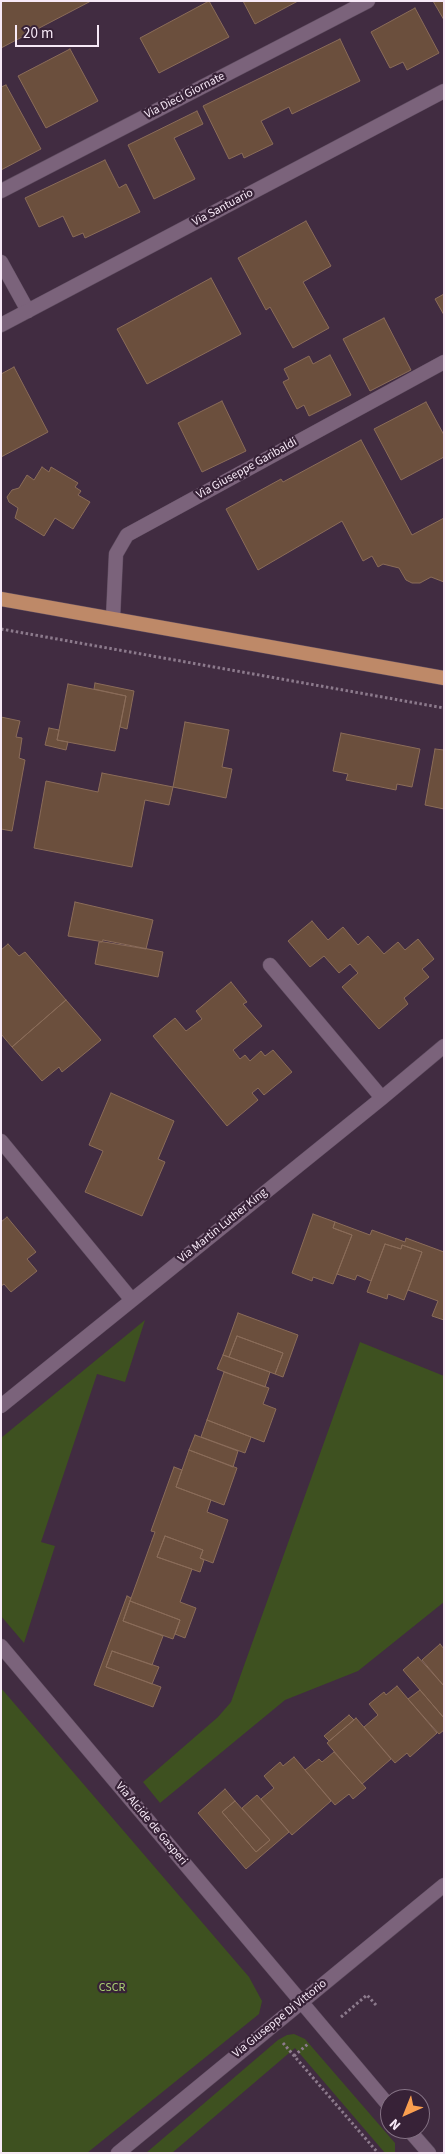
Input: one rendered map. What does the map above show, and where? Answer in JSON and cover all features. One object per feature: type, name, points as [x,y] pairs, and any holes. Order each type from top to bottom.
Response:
[{"type":"main road","points":[[1,599],[444,678]]},
{"type":"street","name":"Via Dieci Giornate","points":[[1,191],[368,1]]},
{"type":"street","name":"Via Santuario","points":[[1,325],[444,91]]},
{"type":"street","points":[[1,262],[28,311]]},
{"type":"street","name":"Via Giuseppe Garibaldi","points":[[113,618],[116,554],[127,535],[444,362]]},
{"type":"street","points":[[270,965],[382,1098]]},
{"type":"street","name":"Via Martin Luther King","points":[[1,1406],[444,1046]]},
{"type":"street","points":[[1,1141],[131,1300]]},
{"type":"street","name":"Via Alcide de Gasperi","points":[[1,1646],[380,2095]]},
{"type":"street","name":"Via Giuseppe Di Vittorio","points":[[118,2153],[444,1885]]},
{"type":"street","points":[[417,2139],[429,2153]]},
{"type":"path","points":[[1,629],[444,708]]},
{"type":"path","points":[[270,2028],[378,2153]]},
{"type":"green space","points":[[145,1320],[125,1382],[97,1374],[41,1542],[55,1546],[24,1643],[1,1616],[1,1438]]},
{"type":"green space","points":[[360,1342],[444,1376],[444,1602],[358,1671],[285,1700],[160,1803],[143,1782],[218,1717],[231,1702]]},
{"type":"green space","name":"CSCR","points":[[1,1688],[249,1977],[262,2001],[259,2014],[87,2153],[1,2153]]},
{"type":"green space","points":[[294,2034],[305,2039],[380,2126],[380,2139],[392,2139],[395,2143],[395,2153],[385,2153],[295,2048],[172,2153],[146,2153],[278,2040],[287,2035]]},
{"type":"building","points":[[1,1],[91,1],[1,48]]},
{"type":"building","points":[[209,1],[229,37],[159,73],[140,38]]},
{"type":"building","points":[[243,1],[298,1],[255,24]]},
{"type":"building","points":[[433,1],[444,1],[444,20]]},
{"type":"building","points":[[415,8],[439,53],[407,70],[403,62],[390,68],[371,32]]},
{"type":"building","points":[[340,39],[360,81],[292,114],[289,107],[261,121],[273,144],[244,158],[242,153],[229,159],[203,106]]},
{"type":"building","points":[[70,49],[98,101],[46,128],[18,76]]},
{"type":"building","points":[[6,85],[41,149],[1,170],[1,87]]},
{"type":"building","points":[[197,111],[203,124],[174,138],[195,179],[154,199],[128,145]]},
{"type":"building","points":[[105,160],[119,188],[126,184],[140,212],[85,238],[83,233],[73,237],[63,216],[39,227],[25,198]]},
{"type":"building","points":[[306,221],[331,266],[303,282],[329,328],[293,348],[270,307],[266,310],[238,258]]},
{"type":"building","points":[[211,278],[241,334],[147,384],[117,329]]},
{"type":"building","points":[[444,294],[444,315],[435,299]]},
{"type":"building","points":[[384,318],[411,370],[370,391],[343,339]]},
{"type":"building","points":[[330,355],[351,395],[309,416],[304,405],[297,409],[283,382],[289,379],[284,369],[309,356],[313,364]]},
{"type":"building","points":[[14,367],[48,432],[1,457],[1,374]]},
{"type":"building","points":[[222,401],[246,451],[202,472],[178,423]]},
{"type":"building","points":[[426,402],[444,435],[444,457],[401,480],[374,429]]},
{"type":"building","points":[[361,440],[412,535],[444,518],[444,582],[431,577],[420,583],[412,583],[406,580],[399,568],[383,564],[378,567],[372,556],[363,561],[342,521],[258,570],[226,509],[281,479],[283,482]]},
{"type":"building","points":[[42,467],[49,472],[51,467],[78,483],[75,487],[81,491],[78,495],[90,502],[73,529],[55,518],[44,536],[15,518],[18,508],[9,502],[7,497],[12,490],[19,488],[27,475],[34,480]]},
{"type":"building","points":[[95,683],[134,691],[127,729],[120,727],[126,696],[94,689]]},
{"type":"building","points":[[68,684],[126,696],[115,751],[57,740]]},
{"type":"building","points":[[1,717],[20,721],[16,737],[22,738],[19,758],[25,760],[12,831],[1,829]]},
{"type":"building","points":[[185,722],[229,730],[222,767],[232,769],[226,798],[173,787]]},
{"type":"building","points":[[49,728],[59,730],[57,740],[68,742],[66,750],[45,745]]},
{"type":"building","points":[[341,733],[420,749],[412,787],[397,784],[396,790],[346,780],[348,774],[333,771]]},
{"type":"building","points":[[435,749],[444,750],[444,809],[425,805]]},
{"type":"building","points":[[102,773],[173,787],[169,805],[145,800],[132,867],[34,848],[46,781],[98,792]]},
{"type":"building","points":[[75,902],[153,920],[146,949],[68,936]]},
{"type":"building","points":[[312,921],[328,940],[343,927],[358,945],[368,936],[384,954],[398,942],[405,950],[418,939],[434,959],[422,969],[429,977],[404,998],[408,1004],[379,1029],[342,987],[358,973],[350,964],[339,973],[324,956],[310,967],[288,941]]},
{"type":"building","points":[[103,940],[163,952],[158,977],[95,964],[99,942]]},
{"type":"building","points":[[8,944],[19,956],[25,952],[66,1000],[12,1047],[1,1034],[1,950]]},
{"type":"building","points":[[231,982],[247,1002],[243,1004],[262,1026],[233,1050],[240,1059],[245,1055],[250,1061],[261,1051],[265,1056],[273,1050],[292,1072],[264,1095],[258,1088],[252,1093],[258,1100],[227,1126],[153,1036],[175,1018],[186,1031],[202,1019],[196,1011]]},
{"type":"building","points":[[66,1000],[101,1040],[62,1072],[59,1067],[42,1081],[12,1047]]},
{"type":"building","points":[[111,1093],[174,1121],[158,1159],[165,1162],[142,1216],[85,1192],[103,1151],[89,1145]]},
{"type":"building","points":[[313,1214],[335,1222],[333,1228],[352,1235],[333,1284],[313,1277],[312,1281],[292,1273]]},
{"type":"building","points":[[7,1217],[36,1252],[27,1259],[37,1271],[11,1292],[4,1284],[1,1286],[1,1222]]},
{"type":"building","points":[[335,1222],[370,1235],[372,1230],[405,1242],[406,1238],[444,1252],[444,1320],[432,1316],[438,1301],[408,1290],[422,1252],[402,1245],[401,1249],[385,1244],[371,1281],[357,1275],[355,1280],[337,1274],[352,1235],[333,1228]]},
{"type":"building","points":[[385,1244],[401,1249],[402,1245],[422,1252],[404,1300],[388,1294],[387,1299],[367,1292]]},
{"type":"building","points":[[238,1313],[298,1335],[283,1377],[275,1374],[283,1353],[237,1336],[229,1357],[223,1355]]},
{"type":"building","points":[[237,1336],[283,1353],[275,1374],[229,1357]]},
{"type":"building","points":[[223,1355],[270,1372],[265,1387],[217,1369]]},
{"type":"building","points":[[224,1372],[269,1388],[263,1404],[276,1409],[264,1442],[207,1420]]},
{"type":"building","points":[[207,1420],[251,1437],[245,1453],[201,1437]]},
{"type":"building","points":[[195,1435],[238,1451],[233,1467],[189,1450]]},
{"type":"building","points":[[189,1450],[237,1468],[224,1505],[176,1487]]},
{"type":"building","points":[[174,1467],[182,1470],[176,1487],[211,1500],[207,1512],[228,1520],[213,1563],[200,1558],[203,1550],[165,1536],[157,1557],[192,1569],[180,1602],[196,1608],[185,1638],[175,1634],[180,1620],[130,1601],[155,1532],[151,1531]]},
{"type":"building","points":[[165,1536],[203,1550],[200,1558],[204,1560],[200,1572],[157,1557]]},
{"type":"building","points":[[127,1596],[131,1598],[123,1621],[163,1636],[152,1665],[112,1651],[106,1667],[161,1687],[153,1707],[94,1685]]},
{"type":"building","points":[[130,1601],[180,1620],[173,1639],[123,1621]]},
{"type":"building","points":[[440,1644],[444,1649],[444,1686],[422,1660]]},
{"type":"building","points":[[112,1651],[159,1667],[152,1684],[106,1667]]},
{"type":"building","points":[[418,1657],[444,1686],[444,1718],[403,1670]]},
{"type":"building","points":[[397,1686],[437,1733],[410,1757],[407,1753],[395,1763],[364,1727],[378,1715],[369,1704],[384,1692],[386,1695]]},
{"type":"building","points":[[420,1690],[444,1718],[444,1730],[439,1734],[408,1699]]},
{"type":"building","points":[[349,1715],[354,1720],[329,1741],[324,1736]]},
{"type":"building","points":[[356,1718],[391,1759],[362,1784],[327,1743]]},
{"type":"building","points":[[334,1752],[366,1788],[353,1799],[349,1794],[335,1805],[305,1770],[319,1759],[322,1762]]},
{"type":"building","points":[[294,1757],[331,1801],[292,1835],[261,1799],[274,1788],[264,1776],[280,1762],[283,1766]]},
{"type":"building","points":[[225,1789],[235,1801],[222,1812],[256,1852],[270,1840],[242,1808],[257,1795],[289,1832],[246,1869],[198,1813]]},
{"type":"building","points":[[235,1801],[270,1840],[256,1852],[222,1812]]}]
